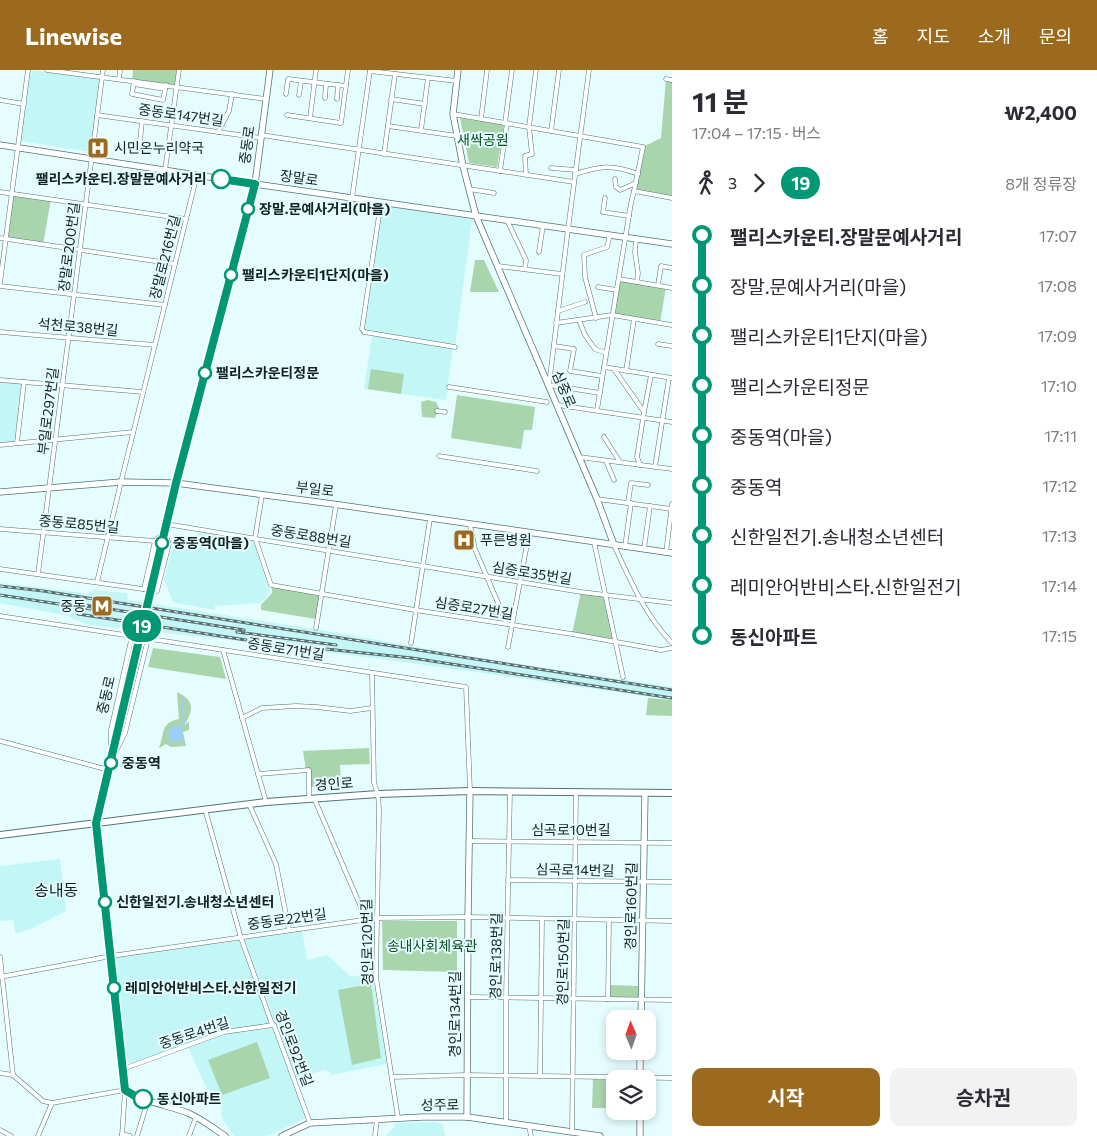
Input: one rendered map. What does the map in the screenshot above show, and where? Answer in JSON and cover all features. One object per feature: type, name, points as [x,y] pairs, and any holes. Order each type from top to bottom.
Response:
[{"type":"main road","name":"경인로","points":[[0,835],[205,809],[312,798],[470,791],[672,793]]},
{"type":"street","points":[[28,70],[0,285],[165,305]]},
{"type":"street","points":[[47,70],[266,99]]},
{"type":"street","name":"장말로200번길","points":[[69,338],[103,70]]},
{"type":"street","points":[[118,79],[120,70]]},
{"type":"street","points":[[165,170],[179,70]]},
{"type":"street","name":"중동로","points":[[125,1090],[96,823],[112,759],[159,542],[165,531],[255,184],[270,70]]},
{"type":"street","points":[[310,118],[316,70]]},
{"type":"street","points":[[287,115],[341,122],[348,70]]},
{"type":"street","points":[[352,198],[370,70],[457,81]]},
{"type":"street","name":"심중로","points":[[458,70],[453,114],[462,166],[476,216],[558,405],[614,545],[639,598],[661,631],[672,643]]},
{"type":"street","points":[[481,119],[487,70]]},
{"type":"street","points":[[500,171],[512,70]]},
{"type":"street","points":[[526,175],[525,156],[532,154],[529,127],[536,70]]},
{"type":"street","points":[[552,130],[559,70]]},
{"type":"street","points":[[588,70],[549,385],[600,392]]},
{"type":"street","points":[[384,154],[394,74]]},
{"type":"street","points":[[421,130],[428,78]]},
{"type":"street","points":[[286,94],[288,79],[346,86]]},
{"type":"street","points":[[666,79],[672,80]]},
{"type":"street","points":[[299,95],[301,81]]},
{"type":"street","points":[[134,83],[132,94],[163,100],[166,87]]},
{"type":"street","points":[[325,98],[326,84]]},
{"type":"street","points":[[337,99],[338,85]]},
{"type":"street","points":[[218,132],[229,111],[232,94]]},
{"type":"street","points":[[0,100],[24,104]]},
{"type":"street","points":[[391,100],[425,104]]},
{"type":"street","points":[[453,114],[643,146],[631,203],[597,410]]},
{"type":"street","name":"중동로147번길","points":[[97,115],[359,150],[574,182]]},
{"type":"street","points":[[140,141],[142,121]]},
{"type":"street","points":[[388,126],[457,136]]},
{"type":"street","name":"장말로","points":[[0,145],[672,244]]},
{"type":"street","points":[[551,168],[575,172],[597,167],[607,167],[624,169],[638,174]]},
{"type":"street","name":"장말로216번길","points":[[97,582],[197,175]]},
{"type":"street","points":[[615,179],[616,187],[620,190],[636,184]]},
{"type":"street","points":[[469,190],[494,192]]},
{"type":"street","points":[[634,191],[672,198]]},
{"type":"street","points":[[0,192],[186,219]]},
{"type":"street","points":[[605,198],[603,212],[629,216]]},
{"type":"street","points":[[380,202],[362,329],[364,332],[455,347]]},
{"type":"street","points":[[507,220],[526,260],[524,269]]},
{"type":"street","points":[[539,252],[543,225]]},
{"type":"street","points":[[596,318],[585,278],[584,255],[607,247],[610,235]]},
{"type":"street","points":[[0,238],[175,264]]},
{"type":"street","points":[[636,238],[637,282]]},
{"type":"street","points":[[498,266],[562,274]]},
{"type":"street","points":[[658,285],[662,266],[672,268]]},
{"type":"street","points":[[618,279],[672,288]]},
{"type":"street","points":[[598,288],[617,290]]},
{"type":"street","points":[[558,312],[585,302]]},
{"type":"street","points":[[556,323],[612,316],[672,325]]},
{"type":"street","points":[[626,371],[634,319]]},
{"type":"street","points":[[579,320],[585,335],[596,349],[606,353]]},
{"type":"street","name":"석천로38번길","points":[[0,332],[155,345]]},
{"type":"street","name":"부일로297번길","points":[[38,574],[69,338]]},
{"type":"street","points":[[658,344],[672,346]]},
{"type":"street","points":[[554,346],[574,349],[570,371],[602,376]]},
{"type":"street","points":[[604,367],[671,378],[655,467]]},
{"type":"street","points":[[614,369],[644,412]]},
{"type":"street","points":[[640,464],[637,457],[650,375]]},
{"type":"street","points":[[0,380],[143,392]]},
{"type":"street","points":[[17,443],[24,382]]},
{"type":"street","points":[[449,387],[546,402]]},
{"type":"street","points":[[558,405],[672,422]]},
{"type":"street","points":[[437,411],[445,412]]},
{"type":"street","points":[[0,445],[133,432]]},
{"type":"street","points":[[604,437],[620,462]]},
{"type":"street","points":[[439,456],[537,471]]},
{"type":"street","points":[[579,457],[672,469]]},
{"type":"street","points":[[606,461],[614,480]]},
{"type":"street","name":"부일로","points":[[0,492],[121,482],[176,483],[336,504],[669,553]]},
{"type":"street","points":[[625,547],[631,483],[648,485]]},
{"type":"street","points":[[255,538],[262,495]]},
{"type":"street","points":[[597,499],[672,507],[669,553]]},
{"type":"street","points":[[316,628],[336,504]]},
{"type":"street","points":[[644,549],[650,506]]},
{"type":"street","points":[[411,643],[430,519]]},
{"type":"street","name":"중동로88번길","points":[[166,524],[422,566]]},
{"type":"street","points":[[470,525],[475,549],[510,625]]},
{"type":"street","name":"중동로85번길","points":[[0,528],[159,542]]},
{"type":"street","points":[[0,569],[157,591],[169,544],[165,531]]},
{"type":"street","points":[[508,647],[510,625],[529,533]]},
{"type":"street","name":"심중로27번길","points":[[255,538],[272,586],[661,650],[672,648]]},
{"type":"street","points":[[144,589],[159,542]]},
{"type":"street","points":[[594,542],[623,677]]},
{"type":"street","name":"심중로35번길","points":[[422,566],[606,595],[639,598]]},
{"type":"street","points":[[639,598],[672,603]]},
{"type":"street","name":"중동로71번길","points":[[0,616],[466,687],[470,791]]},
{"type":"street","name":"중동로","points":[[112,759],[111,730],[132,636]]},
{"type":"street","name":"중동로","points":[[112,759],[125,734],[148,639]]},
{"type":"street","points":[[223,650],[266,802]]},
{"type":"street","name":"경인로120번길","points":[[372,673],[374,783],[378,794],[379,809],[376,977],[398,1118]]},
{"type":"street","points":[[242,718],[262,708],[288,706],[350,711],[372,708]]},
{"type":"street","points":[[0,740],[109,770]]},
{"type":"street","points":[[258,774],[309,770],[312,798],[366,919]]},
{"type":"street","name":"경인로134번길","points":[[467,1117],[470,791]]},
{"type":"street","name":"경인로138번길","points":[[506,1122],[506,997],[510,792]]},
{"type":"street","name":"경인로150번길","points":[[572,1132],[576,793]]},
{"type":"street","name":"경인로160번길","points":[[641,1010],[646,793]]},
{"type":"street","points":[[249,804],[276,864],[290,930]]},
{"type":"street","name":"경인로92번길","points":[[205,809],[241,938],[310,1123]]},
{"type":"street","name":"심곡로10번길","points":[[469,841],[672,843]]},
{"type":"street","name":"심곡로14번길","points":[[508,880],[672,882]]},
{"type":"street","name":"중동로22번길","points":[[1,976],[111,956],[377,918],[672,921]]},
{"type":"street","points":[[540,1076],[542,919]]},
{"type":"street","points":[[608,999],[609,920]]},
{"type":"street","points":[[0,957],[13,1075]]},
{"type":"street","points":[[468,996],[672,1000]]},
{"type":"street","name":"중동로4번길","points":[[122,1069],[224,1032],[274,1026]]},
{"type":"street","points":[[0,1073],[13,1075],[43,1102],[52,1103],[125,1090],[135,1096],[196,1117],[225,1136]]},
{"type":"street","points":[[392,1077],[468,1075],[606,1077]]},
{"type":"street","points":[[656,1078],[672,1078]]},
{"type":"street","points":[[125,1090],[122,1135],[130,1136]]},
{"type":"street","points":[[138,1136],[148,1100]]},
{"type":"street","points":[[38,1136],[52,1103]]},
{"type":"street","points":[[189,1136],[196,1117]]},
{"type":"street","name":"성주로","points":[[282,1136],[310,1123],[398,1118],[467,1117],[600,1136]]},
{"type":"street","points":[[375,1136],[377,1119]]},
{"type":"street","points":[[640,1120],[640,1136]]},
{"type":"street","points":[[529,1126],[531,1136]]},
{"type":"street","points":[[0,1130],[11,1136]]},
{"type":"shaded area","points":[[29,70],[101,78],[91,152],[20,141]]},
{"type":"shaded area","points":[[381,202],[473,215],[455,347],[364,332]]},
{"type":"shaded area","points":[[372,336],[453,347],[446,400],[364,389]]},
{"type":"shaded area","points":[[0,380],[24,382],[17,443],[0,445]]},
{"type":"shaded area","points":[[198,532],[253,541],[270,592],[261,603],[215,606],[215,610],[173,602],[164,579],[173,546],[195,550]]},
{"type":"shaded area","points":[[0,583],[88,594],[93,590],[127,593],[128,600],[333,632],[467,656],[672,687],[672,700],[404,662],[222,639],[89,625],[64,615],[0,603]]},
{"type":"shaded area","points":[[184,697],[186,698],[183,707],[185,724],[182,729],[183,739],[173,742],[169,739],[168,732],[174,726],[183,726],[182,706]]},
{"type":"shaded area","points":[[60,859],[66,911],[35,927],[16,934],[13,920],[0,921],[0,866]]},
{"type":"shaded area","points":[[302,930],[307,960],[327,955],[351,977],[372,972],[387,1064],[331,1075],[323,1070],[296,1079],[244,939]]},
{"type":"shaded area","points":[[238,938],[272,1024],[224,1032],[122,1066],[111,956]]},
{"type":"shaded area","points":[[273,1028],[307,1118],[267,1136],[234,1136],[224,1122],[221,1115],[222,1110],[214,1093],[206,1087],[188,1047],[225,1034]]},
{"type":"shaded area","points":[[435,1122],[443,1124],[445,1136],[385,1136],[395,1127],[395,1123]]},
{"type":"green space","points":[[133,70],[177,70],[175,85],[132,80]]},
{"type":"green space","points":[[666,79],[672,80],[672,198],[634,191],[643,147],[661,138]]},
{"type":"green space","name":"새싹공원","points":[[460,118],[504,125],[497,167],[469,163]]},
{"type":"green space","points":[[11,194],[51,199],[43,245],[6,239]]},
{"type":"green space","points":[[475,260],[484,260],[499,292],[470,292]]},
{"type":"green space","points":[[619,279],[666,287],[660,323],[612,316]]},
{"type":"green space","points":[[371,369],[404,374],[401,394],[368,389]]},
{"type":"green space","points":[[457,395],[535,407],[532,430],[524,430],[521,449],[451,438]]},
{"type":"green space","points":[[428,400],[436,402],[439,408],[435,418],[422,417],[421,402]]},
{"type":"green space","points":[[272,587],[320,595],[316,619],[261,610],[261,605],[272,593]]},
{"type":"green space","points":[[581,592],[606,595],[616,642],[572,634]]},
{"type":"green space","points":[[153,648],[220,657],[226,679],[148,667]]},
{"type":"green space","points":[[177,692],[187,699],[191,707],[184,726],[189,721],[189,730],[183,732],[186,746],[171,747],[166,744],[159,748],[166,726],[179,719]]},
{"type":"green space","points":[[648,698],[672,700],[672,716],[646,715]]},
{"type":"green space","points":[[369,748],[370,764],[340,765],[341,785],[309,787],[309,770],[306,770],[303,751]]},
{"type":"green space","name":"송내사회체육관","points":[[382,921],[457,921],[457,972],[383,970]]},
{"type":"green space","points":[[371,984],[381,1058],[352,1065],[338,990]]},
{"type":"green space","points":[[609,985],[639,986],[639,998],[609,997]]},
{"type":"green space","points":[[257,1042],[270,1078],[222,1095],[208,1060]]},
{"type":"green space","points":[[593,1079],[606,1080],[606,1108],[592,1108]]},
{"type":"railway","points":[[0,586],[43,591],[672,690]]},
{"type":"railway","points":[[0,595],[91,609]]},
{"type":"railway","points":[[84,605],[244,630]]},
{"type":"railway","points":[[78,614],[246,640]]},
{"type":"railway","points":[[237,632],[336,645]]},
{"type":"railway","points":[[326,649],[412,658],[672,698]]},
{"type":"bus line","name":"19","points":[[143,1099],[125,1090],[96,823],[176,483],[255,184],[221,179]]},
{"type":"place","name":"시민온누리약국","points":[[98,148]]},
{"type":"place","name":"팰리스카운티.장말문예사거리","points":[[221,179]]},
{"type":"place","name":"장말.문예사거리(마을)","points":[[248,209]]},
{"type":"place","name":"팰리스카운티1단지(마을)","points":[[231,275]]},
{"type":"place","name":"팰리스카운티정문","points":[[205,373]]},
{"type":"place","name":"푸른병원","points":[[464,540]]},
{"type":"place","name":"중동역(마을)","points":[[162,543]]},
{"type":"place","name":"중동","points":[[102,606]]},
{"type":"place","name":"중동역","points":[[111,763]]},
{"type":"place","name":"신한일전기.송내청소년센터","points":[[105,902]]},
{"type":"place","name":"레미안어반비스타.신한일전기","points":[[114,988]]},
{"type":"place","name":"동신아파트","points":[[143,1099]]},
{"type":"district","name":"송내동","points":[[56,890]]}]
